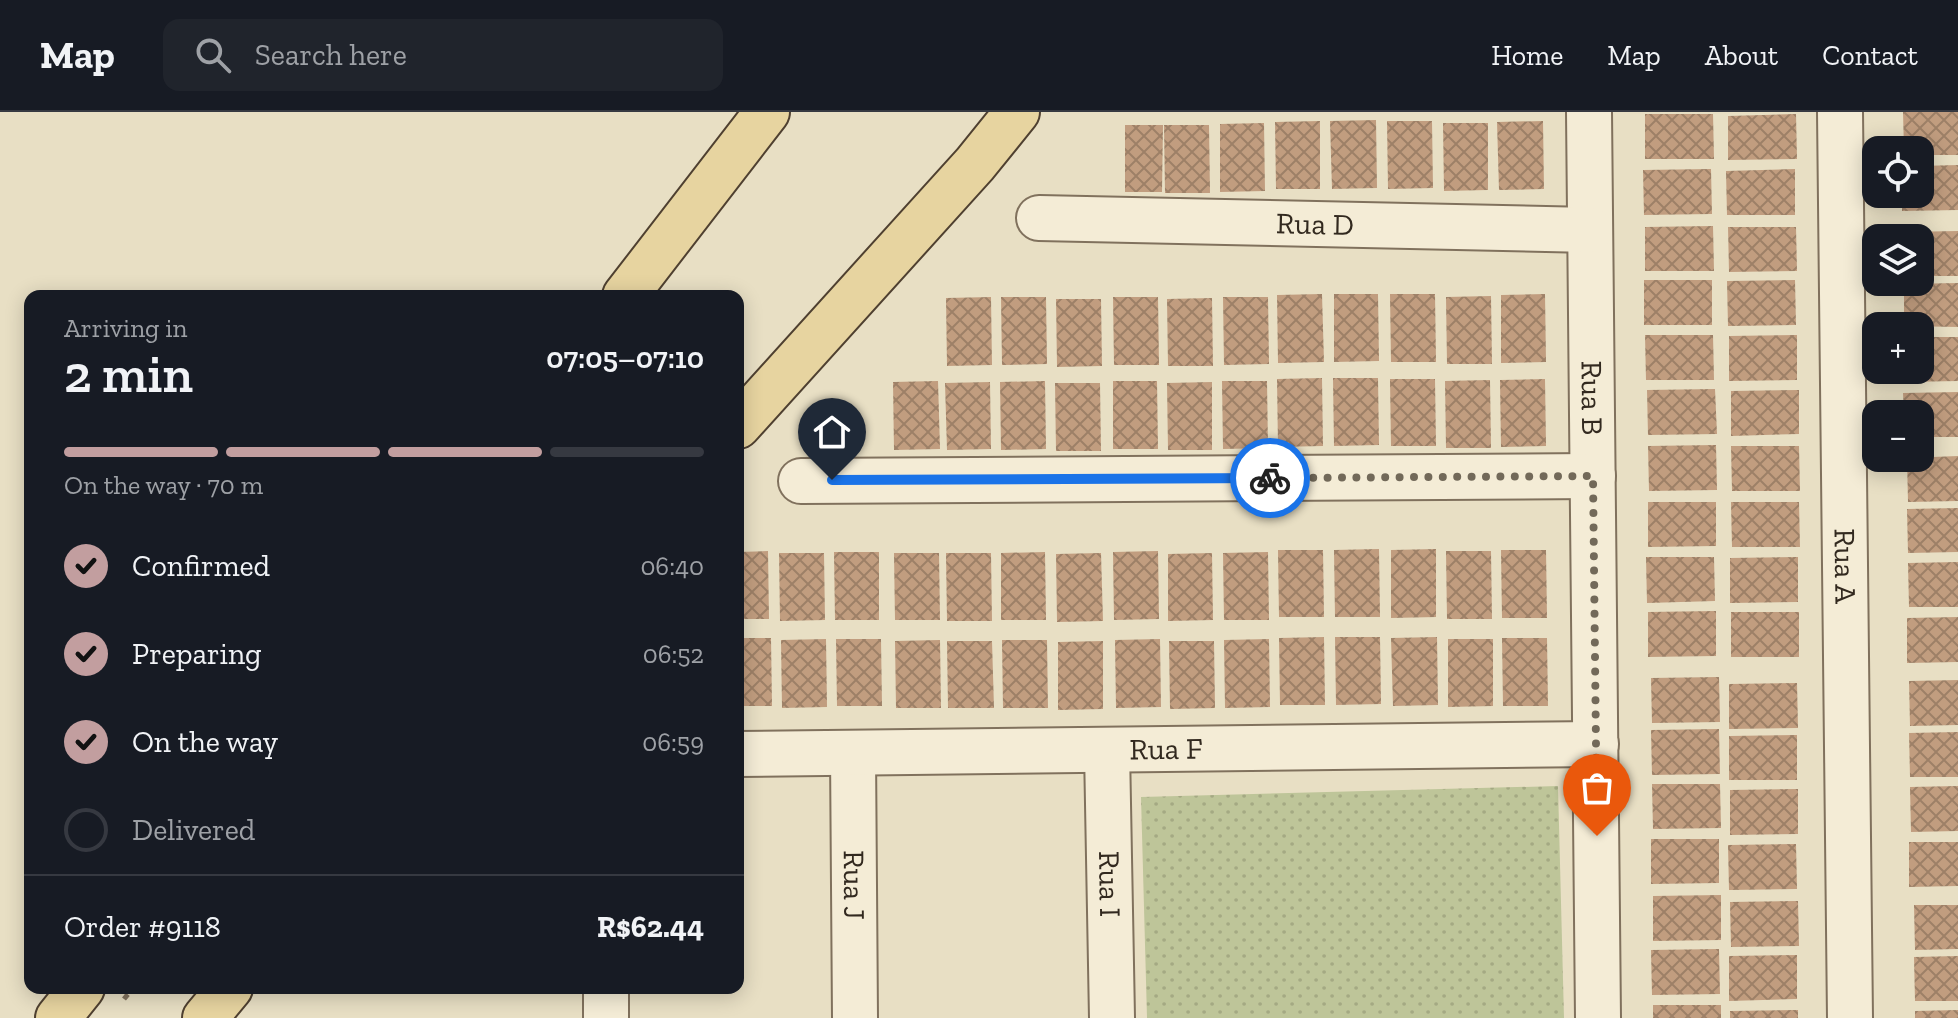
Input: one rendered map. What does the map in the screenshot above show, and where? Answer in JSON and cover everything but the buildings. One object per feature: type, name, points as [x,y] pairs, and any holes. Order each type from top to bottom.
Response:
[{"type":"main road","points":[[630,290],[767,112]]},
{"type":"main road","points":[[744,419],[975,164],[1017,112]]},
{"type":"main road","points":[[58,1018],[77,994]]},
{"type":"main road","points":[[205,1018],[225,994]]},
{"type":"street","name":"Rua B","points":[[1589,112],[1598,1018]]},
{"type":"street","name":"Rua A","points":[[1840,112],[1850,1018]]},
{"type":"street","name":"Rua D","points":[[1039,218],[1590,230]]},
{"type":"street","points":[[801,481],[1593,476]]},
{"type":"street","name":"Rua F","points":[[744,754],[1596,744]]},
{"type":"street","name":"Rua I","points":[[1107,750],[1112,1018]]},
{"type":"street","name":"Rua J","points":[[853,753],[855,1018]]},
{"type":"street","points":[[606,994],[606,1018]]},
{"type":"green space","points":[[1558,786],[1564,1018],[1147,1018],[1141,797]]},
{"type":"way so far","points":[[1270,478],[1593,476],[1597,836]]},
{"type":"route","points":[[832,480],[1270,478]]}]
